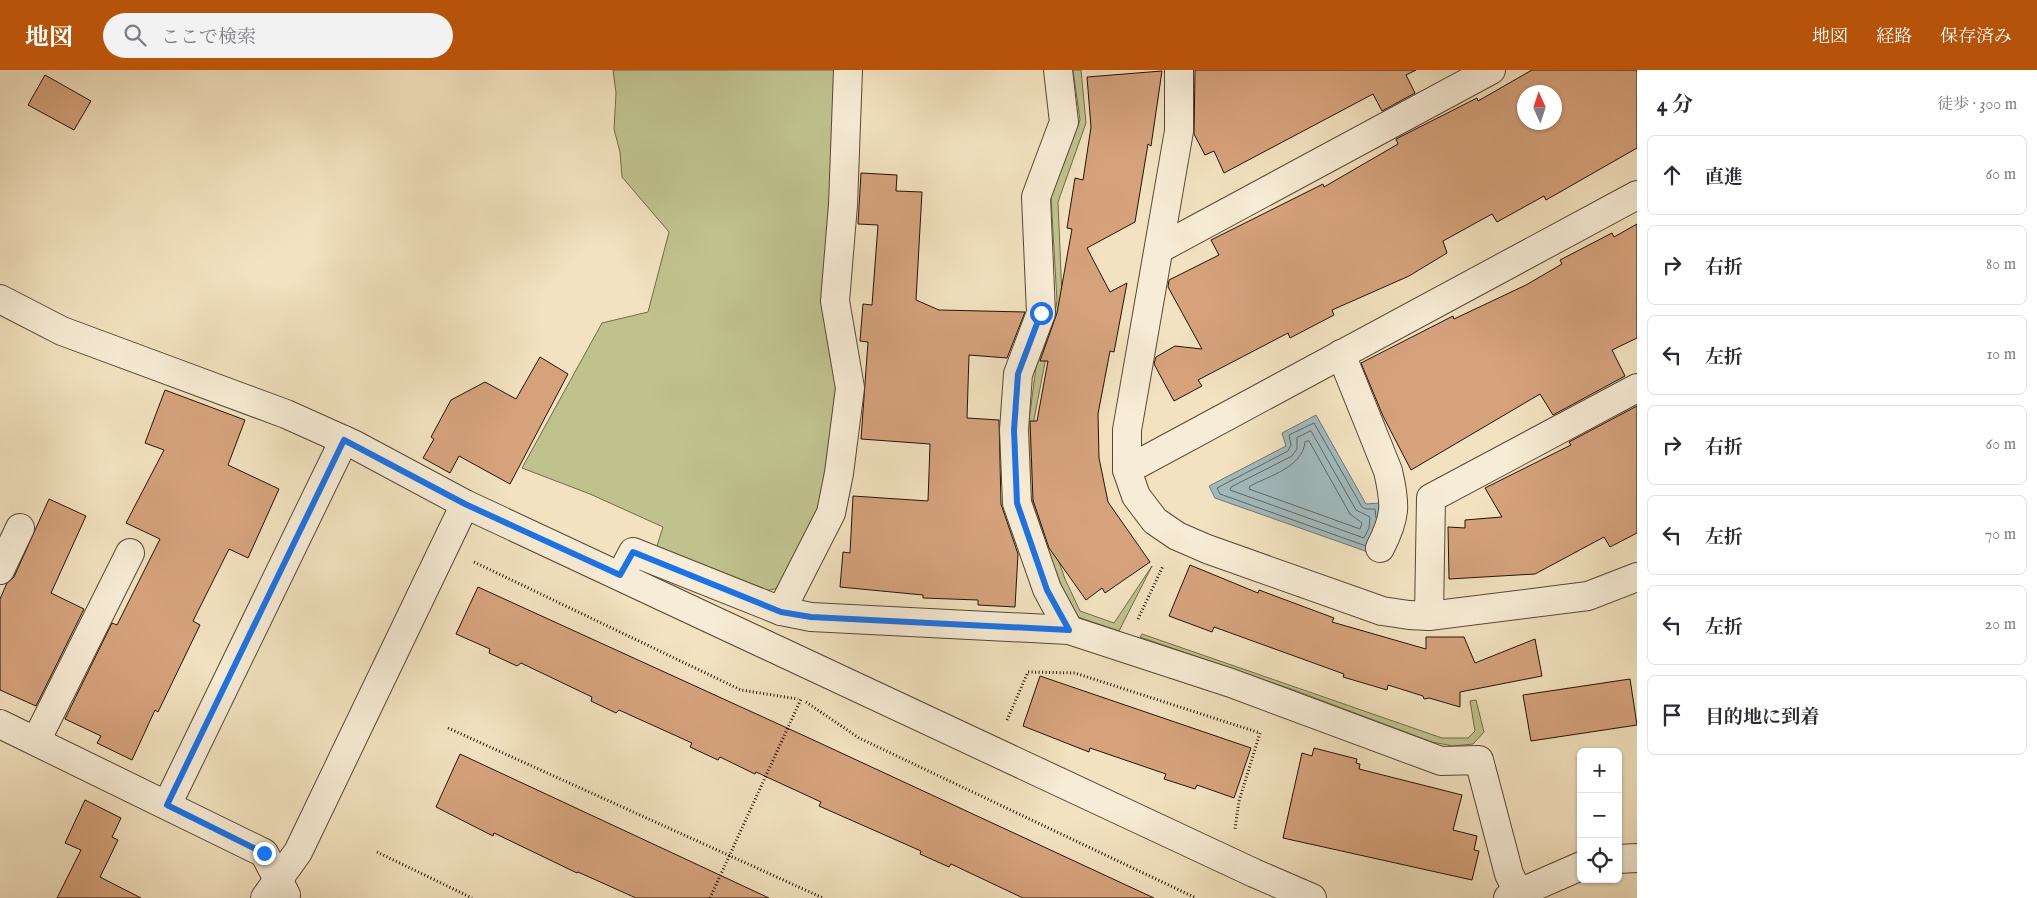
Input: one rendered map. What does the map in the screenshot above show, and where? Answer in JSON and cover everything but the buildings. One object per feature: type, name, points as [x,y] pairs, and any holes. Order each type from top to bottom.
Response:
[{"type":"street","points":[[781,612],[831,513],[839,473],[850,388],[835,301],[843,205],[848,70]]},
{"type":"street","points":[[1058,70],[1064,122],[1036,197],[1041,313],[1018,374],[1014,430],[1017,503],[1047,590],[1069,630]]},
{"type":"street","points":[[1179,70],[1179,131],[1129,420],[1127,470],[1136,496],[1155,521],[1178,536],[1207,549],[1382,611],[1409,615],[1429,616],[1588,596],[1637,577]]},
{"type":"street","points":[[1160,249],[1491,70]]},
{"type":"street","points":[[1127,470],[1637,195]]},
{"type":"street","points":[[0,299],[62,331],[277,410],[344,440],[465,504],[1231,862],[1312,898]]},
{"type":"street","points":[[1341,354],[1388,471],[1393,490],[1394,511],[1391,527],[1380,548]]},
{"type":"street","points":[[1429,616],[1431,498],[1637,388]]},
{"type":"street","points":[[167,805],[344,440]]},
{"type":"street","points":[[277,892],[465,504]]},
{"type":"street","points":[[0,570],[20,528]]},
{"type":"street","points":[[620,575],[633,552],[781,612],[811,617],[1069,630],[1231,682],[1441,761],[1479,760],[1513,895],[1577,868]]},
{"type":"street","points":[[36,741],[130,553]]},
{"type":"street","points":[[0,724],[264,853],[277,892]]},
{"type":"street","points":[[1622,859],[1637,858]]},
{"type":"path","points":[[1123,648],[1178,536]]},
{"type":"path","points":[[444,548],[741,690],[800,699],[859,738],[1196,898]]},
{"type":"path","points":[[994,751],[1028,672],[1075,673],[1260,733],[1239,801],[1231,862]]},
{"type":"path","points":[[710,898],[800,699]]},
{"type":"path","points":[[448,728],[823,898]]},
{"type":"path","points":[[377,852],[472,898]]},
{"type":"green space","points":[[613,70],[837,70],[839,385],[819,510],[778,588],[766,591],[655,552],[663,527],[590,494],[522,468],[602,323],[648,312],[669,232],[622,177],[620,152],[614,129],[616,93]]},
{"type":"green space","points":[[1073,70],[1081,70],[1086,123],[1058,202],[1062,297],[1060,325],[1045,362],[1032,430],[1035,492],[1065,579],[1080,611],[1114,623],[1152,566],[1119,631],[1075,616],[1057,577],[1030,494],[1028,428],[1036,367],[1052,327],[1057,301],[1051,197],[1080,120]]},
{"type":"green space","points":[[1142,634],[1442,738],[1468,738],[1475,731],[1470,701],[1476,700],[1484,732],[1473,744],[1453,746],[1432,742],[1294,690],[1140,637]]},
{"type":"water","points":[[1316,415],[1366,504],[1380,503],[1382,519],[1368,552],[1215,498],[1209,486],[1286,446],[1282,433]]},
{"type":"route","points":[[264,853],[167,805],[344,440],[355,444],[465,504],[620,575],[633,552],[781,612],[811,617],[1069,630],[1047,590],[1017,503],[1014,430],[1018,374],[1041,313]]}]
